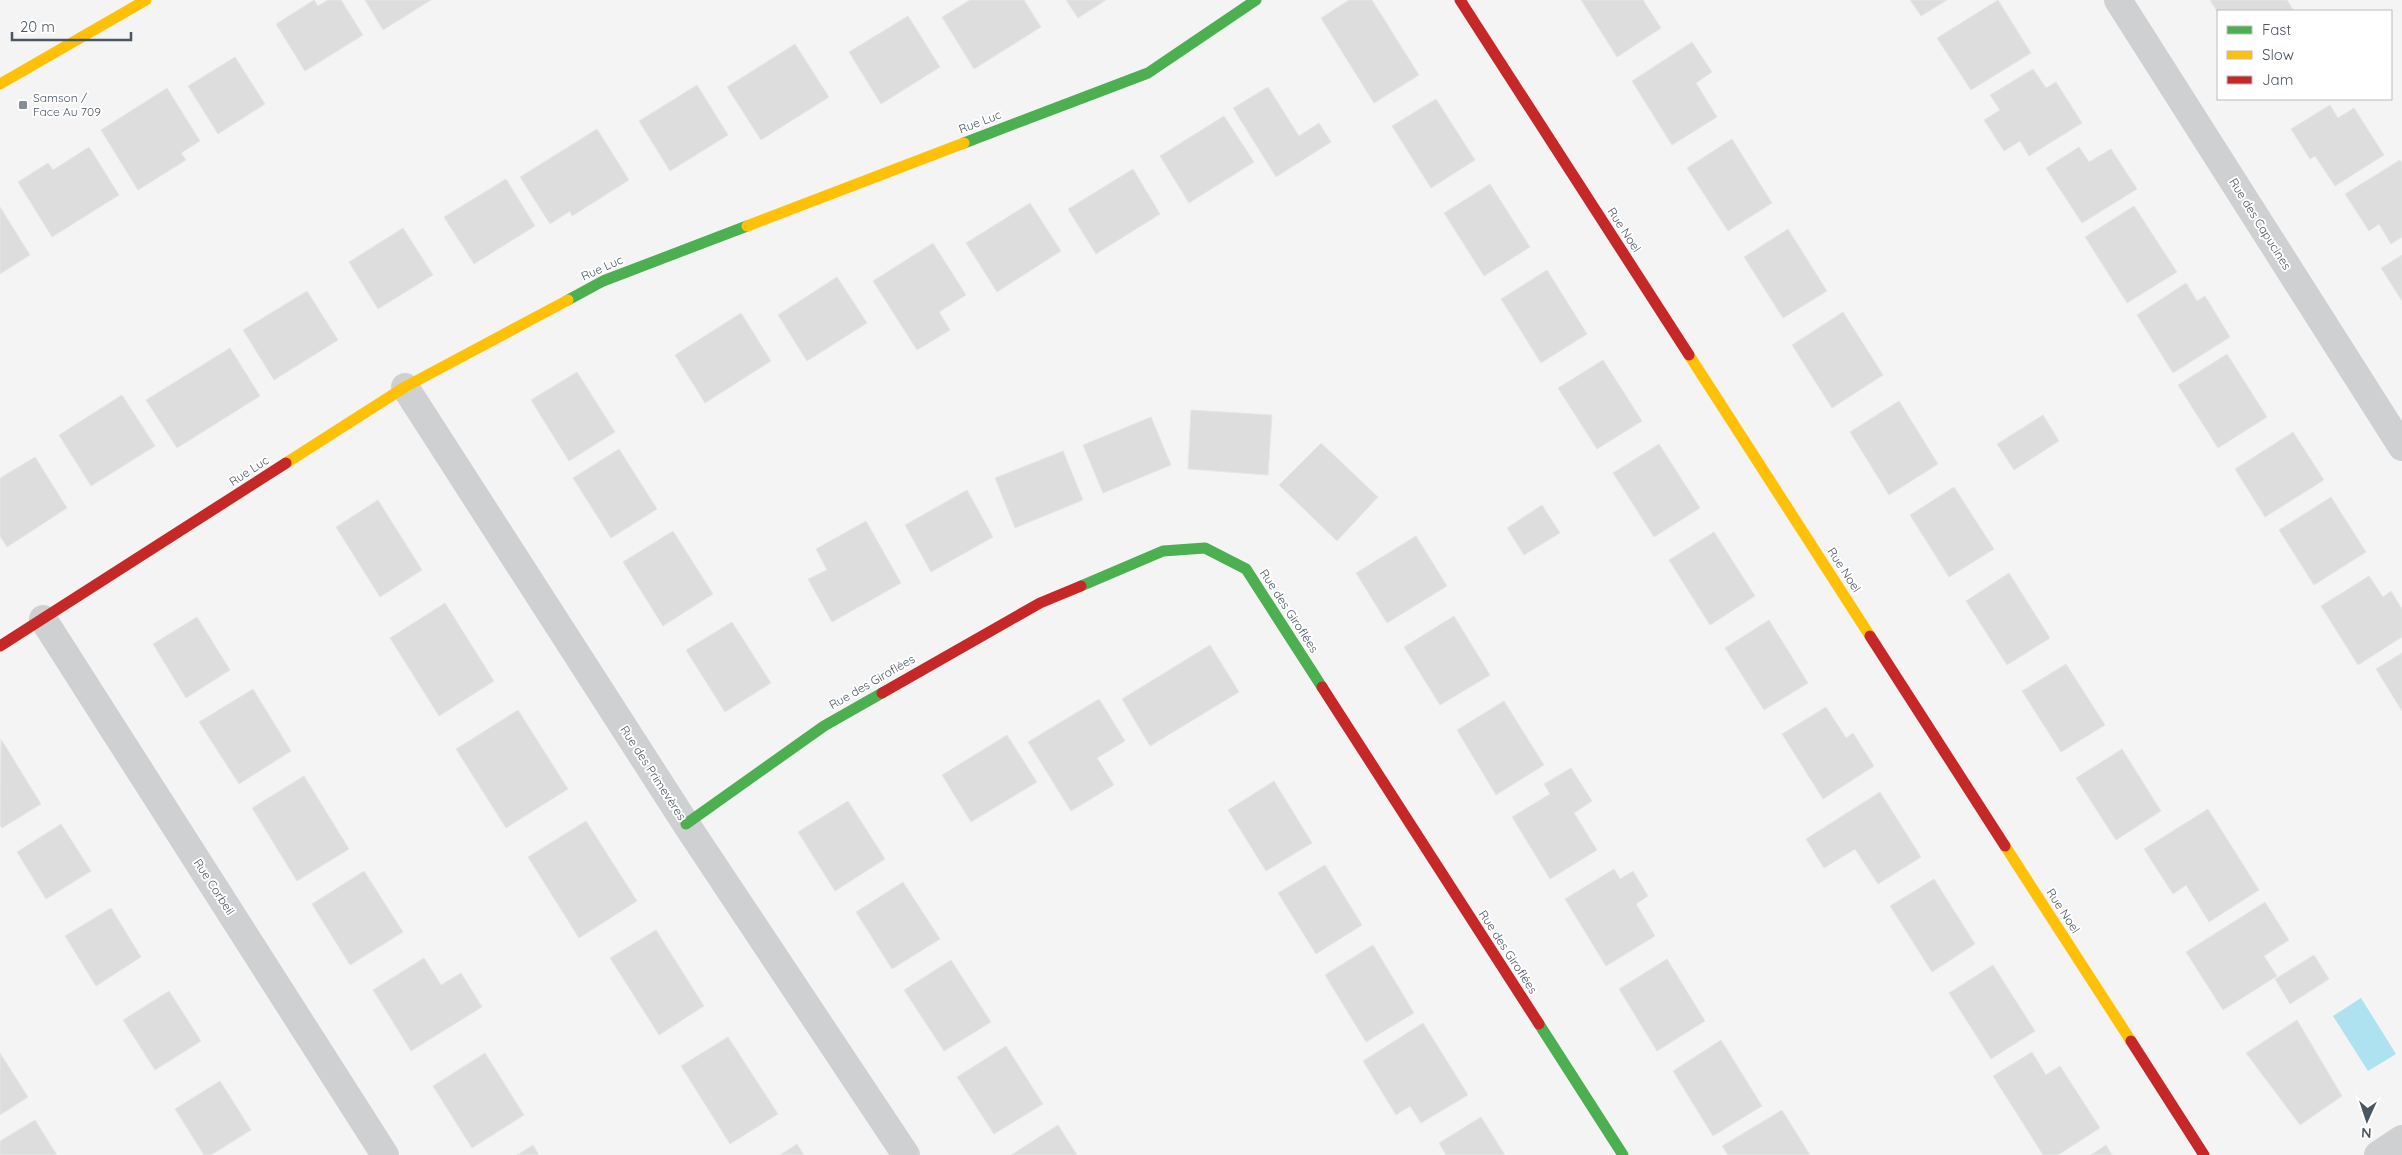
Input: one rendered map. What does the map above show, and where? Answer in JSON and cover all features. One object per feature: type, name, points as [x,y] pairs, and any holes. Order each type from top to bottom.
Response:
[{"type":"street","points":[[0,84],[146,0]]},
{"type":"street","name":"Rue Luc","points":[[0,646],[405,387],[603,281],[1148,73],[1256,0]]},
{"type":"street","name":"Rue Noel","points":[[1460,0],[2204,1155]]},
{"type":"street","name":"Rue des Capucines","points":[[2118,0],[2402,447]]},
{"type":"street","name":"Rue des Primevères","points":[[405,387],[686,824],[906,1155]]},
{"type":"street","name":"Rue des Giroflées","points":[[686,824],[824,726],[1040,603],[1163,552],[1205,548],[1246,569],[1623,1155]]},
{"type":"street","name":"Rue Corbeil","points":[[43,619],[385,1155]]},
{"type":"street","points":[[2378,1155],[2402,1139]]},
{"type":"water","points":[[2361,998],[2396,1054],[2368,1071],[2333,1016]]},
{"type":"building","points":[[314,0],[318,6],[328,0],[341,0],[363,35],[305,71],[276,24]]},
{"type":"building","points":[[365,0],[431,0],[383,30]]},
{"type":"building","points":[[970,0],[1024,0],[1041,27],[974,69],[942,17]]},
{"type":"building","points":[[1066,0],[1106,0],[1078,18]]},
{"type":"building","points":[[1349,0],[1372,0],[1419,75],[1374,103],[1321,18]]},
{"type":"building","points":[[1581,0],[1643,0],[1661,28],[1617,57]]},
{"type":"building","points":[[1910,0],[1947,0],[1921,16]]},
{"type":"building","points":[[1998,0],[2031,53],[1971,90],[1937,38]]},
{"type":"building","points":[[2210,0],[2287,0],[2293,10],[2217,10]]},
{"type":"building","points":[[908,16],[940,67],[881,104],[849,52]]},
{"type":"building","points":[[1692,42],[1712,72],[1696,83],[1717,117],[1672,145],[1632,81]]},
{"type":"building","points":[[795,44],[829,97],[761,140],[727,87]]},
{"type":"building","points":[[235,57],[265,104],[218,134],[188,86]]},
{"type":"building","points":[[2033,69],[2046,88],[2056,82],[2082,123],[2029,156],[2020,141],[2004,151],[1984,120],[2000,110],[1990,95]]},
{"type":"building","points":[[697,85],[728,135],[670,171],[639,121]]},
{"type":"building","points":[[1268,87],[1299,136],[1319,123],[1331,142],[1276,177],[1233,108]]},
{"type":"building","points":[[167,88],[200,141],[181,153],[186,160],[138,190],[101,130]]},
{"type":"building","points":[[1436,99],[1475,160],[1431,188],[1392,126]]},
{"type":"building","points":[[2330,105],[2338,118],[2354,108],[2384,155],[2335,186],[2315,156],[2310,159],[2291,129]]},
{"type":"building","points":[[1224,116],[1254,162],[1189,203],[1160,156]]},
{"type":"building","points":[[597,129],[629,180],[572,216],[570,211],[550,224],[520,177]]},
{"type":"building","points":[[1732,139],[1772,203],[1728,231],[1687,168]]},
{"type":"building","points":[[89,147],[119,195],[52,237],[18,182],[48,163],[53,170]]},
{"type":"building","points":[[2079,147],[2089,162],[2111,149],[2137,189],[2082,223],[2046,168]]},
{"type":"building","points":[[2400,160],[2402,163],[2402,237],[2391,244],[2379,224],[2369,231],[2345,194]]},
{"type":"building","points":[[1133,169],[1160,214],[1096,254],[1068,209]]},
{"type":"building","points":[[506,179],[535,226],[474,264],[444,217]]},
{"type":"building","points":[[1490,184],[1530,247],[1484,276],[1444,213]]},
{"type":"building","points":[[1030,203],[1061,251],[997,292],[966,243]]},
{"type":"building","points":[[2134,206],[2177,272],[2127,303],[2085,237]]},
{"type":"building","points":[[0,207],[30,255],[0,274]]},
{"type":"building","points":[[403,228],[433,275],[378,309],[349,262]]},
{"type":"building","points":[[1788,229],[1827,291],[1783,318],[1744,257]]},
{"type":"building","points":[[933,243],[966,295],[939,312],[950,330],[917,350],[873,281]]},
{"type":"building","points":[[2402,255],[2402,301],[2381,268]]},
{"type":"building","points":[[1547,270],[1587,334],[1541,363],[1501,299]]},
{"type":"building","points":[[837,277],[867,323],[807,361],[778,315]]},
{"type":"building","points":[[2186,283],[2197,301],[2205,296],[2230,337],[2173,373],[2137,315]]},
{"type":"building","points":[[307,291],[338,340],[274,380],[243,330]]},
{"type":"building","points":[[1843,312],[1883,375],[1832,408],[1792,345]]},
{"type":"building","points":[[741,313],[771,361],[705,403],[675,355]]},
{"type":"building","points":[[230,348],[260,396],[177,448],[146,400]]},
{"type":"building","points":[[2227,354],[2267,417],[2218,448],[2178,385]]},
{"type":"building","points":[[1603,360],[1642,421],[1597,449],[1558,388]]},
{"type":"building","points":[[577,372],[615,432],[569,461],[531,400]]},
{"type":"building","points":[[122,395],[155,446],[91,486],[59,435]]},
{"type":"building","points":[[1899,401],[1938,464],[1889,495],[1850,432]]},
{"type":"building","points":[[1191,410],[1272,415],[1268,475],[1188,469]]},
{"type":"building","points":[[2043,415],[2059,441],[2014,470],[1997,444]]},
{"type":"building","points":[[1151,417],[1171,465],[1103,493],[1083,445]]},
{"type":"building","points":[[2293,432],[2324,480],[2265,517],[2235,469]]},
{"type":"building","points":[[1321,443],[1378,497],[1337,541],[1279,485]]},
{"type":"building","points":[[1659,444],[1700,508],[1654,537],[1613,473]]},
{"type":"building","points":[[619,449],[657,509],[611,538],[573,478]]},
{"type":"building","points":[[1063,451],[1083,500],[1015,528],[995,478]]},
{"type":"building","points":[[35,457],[67,508],[7,547],[0,536],[0,478]]},
{"type":"building","points":[[1954,487],[1994,549],[1949,577],[1910,515]]},
{"type":"building","points":[[967,490],[993,537],[931,572],[905,525]]},
{"type":"building","points":[[2331,497],[2366,552],[2314,585],[2279,530]]},
{"type":"building","points":[[378,500],[422,570],[380,597],[336,527]]},
{"type":"building","points":[[1542,505],[1560,533],[1524,555],[1507,528]]},
{"type":"building","points":[[866,521],[901,583],[832,622],[808,579],[827,570],[816,549]]},
{"type":"building","points":[[673,531],[713,594],[663,626],[623,562]]},
{"type":"building","points":[[1714,532],[1755,596],[1710,625],[1669,560]]},
{"type":"building","points":[[1416,536],[1447,586],[1387,623],[1356,573]]},
{"type":"building","points":[[2009,573],[2050,638],[2007,665],[1966,601]]},
{"type":"building","points":[[2369,576],[2383,597],[2391,591],[2402,609],[2402,637],[2358,665],[2321,606]]},
{"type":"building","points":[[445,603],[494,681],[439,716],[390,638]]},
{"type":"building","points":[[1454,616],[1490,675],[1440,705],[1404,647]]},
{"type":"building","points":[[197,617],[230,670],[186,698],[153,644]]},
{"type":"building","points":[[1769,620],[1808,683],[1764,710],[1725,648]]},
{"type":"building","points":[[732,622],[771,683],[725,712],[686,650]]},
{"type":"building","points":[[1210,645],[1239,692],[1150,746],[1122,699]]},
{"type":"building","points":[[2402,653],[2402,711],[2376,669]]},
{"type":"building","points":[[2066,664],[2105,725],[2061,752],[2022,691]]},
{"type":"building","points":[[253,689],[291,751],[239,784],[199,722]]},
{"type":"building","points":[[1099,699],[1125,741],[1097,758],[1114,785],[1071,811],[1028,742]]},
{"type":"building","points":[[1504,701],[1544,765],[1496,795],[1457,730]]},
{"type":"building","points":[[1826,707],[1846,738],[1853,733],[1874,766],[1823,799],[1782,734]]},
{"type":"building","points":[[518,710],[568,789],[506,828],[456,749]]},
{"type":"building","points":[[1007,735],[1037,782],[971,822],[942,775]]},
{"type":"building","points":[[1,739],[41,804],[2,828],[0,825]]},
{"type":"building","points":[[2122,749],[2161,811],[2116,840],[2076,778]]},
{"type":"building","points":[[1571,768],[1592,801],[1574,813],[1597,850],[1550,879],[1512,817],[1550,794],[1544,784]]},
{"type":"building","points":[[304,776],[349,849],[297,881],[252,808]]},
{"type":"building","points":[[1274,781],[1312,843],[1266,871],[1228,810]]},
{"type":"building","points":[[1880,792],[1921,857],[1878,884],[1855,849],[1824,868],[1806,839]]},
{"type":"building","points":[[848,801],[885,859],[835,891],[798,832]]},
{"type":"building","points":[[2208,809],[2259,890],[2209,922],[2186,885],[2173,894],[2144,849]]},
{"type":"building","points":[[586,821],[637,901],[579,938],[528,857]]},
{"type":"building","points":[[61,824],[91,871],[46,899],[17,852]]},
{"type":"building","points":[[1325,865],[1362,925],[1316,954],[1278,893]]},
{"type":"building","points":[[1614,869],[1620,879],[1633,871],[1648,896],[1636,904],[1655,936],[1606,966],[1565,899]]},
{"type":"building","points":[[364,871],[403,932],[350,965],[312,904]]},
{"type":"building","points":[[1934,879],[1975,944],[1932,972],[1890,906]]},
{"type":"building","points":[[903,882],[940,939],[892,969],[856,912]]},
{"type":"building","points":[[2265,902],[2289,940],[2264,956],[2277,976],[2223,1010],[2186,952]]},
{"type":"building","points":[[111,908],[141,957],[96,986],[65,936]]},
{"type":"building","points":[[656,930],[704,1006],[659,1035],[610,958]]},
{"type":"building","points":[[1373,945],[1414,1013],[1366,1042],[1325,975]]},
{"type":"building","points":[[2314,955],[2329,979],[2290,1004],[2275,979]]},
{"type":"building","points":[[424,958],[441,985],[461,973],[482,1007],[411,1051],[373,990]]},
{"type":"building","points":[[1667,959],[1705,1021],[1657,1051],[1619,989]]},
{"type":"building","points":[[951,960],[991,1022],[944,1051],[904,990]]},
{"type":"building","points":[[1993,965],[2035,1031],[1991,1059],[1949,993]]},
{"type":"building","points":[[169,991],[201,1041],[155,1070],[123,1020]]},
{"type":"building","points":[[2297,1020],[2342,1096],[2300,1125],[2246,1053]]},
{"type":"building","points":[[1423,1023],[1468,1095],[1421,1123],[1410,1106],[1396,1115],[1363,1061]]},
{"type":"building","points":[[728,1037],[778,1114],[730,1144],[681,1066]]},
{"type":"building","points":[[1721,1040],[1762,1106],[1713,1136],[1673,1071]]},
{"type":"building","points":[[1006,1046],[1043,1104],[994,1134],[957,1077]]},
{"type":"building","points":[[2032,1052],[2046,1075],[2060,1066],[2100,1128],[2058,1155],[2043,1155],[1993,1076]]},
{"type":"building","points":[[0,1053],[28,1097],[0,1115]]},
{"type":"building","points":[[485,1053],[524,1115],[472,1148],[433,1086]]},
{"type":"building","points":[[220,1081],[251,1130],[211,1155],[204,1155],[175,1109]]},
{"type":"building","points":[[1782,1110],[1810,1155],[1728,1155],[1722,1146]]},
{"type":"building","points":[[1481,1117],[1505,1155],[1446,1155],[1439,1143]]},
{"type":"building","points":[[35,1120],[57,1155],[0,1155],[0,1141]]},
{"type":"building","points":[[1058,1125],[1077,1155],[1011,1155]]},
{"type":"building","points":[[797,1144],[804,1155],[780,1155]]},
{"type":"building","points":[[533,1145],[539,1155],[517,1155]]},
{"type":"building","points":[[2106,1145],[2112,1155],[2091,1155]]},
{"type":"traffic: fast","points":[[964,143],[1148,73],[1256,0]]},
{"type":"traffic: fast","points":[[568,300],[603,281],[747,226]]},
{"type":"traffic: fast","points":[[1081,586],[1163,551],[1205,548],[1246,569],[1322,687]]},
{"type":"traffic: fast","points":[[686,824],[824,726],[882,693]]},
{"type":"traffic: fast","points":[[1539,1024],[1623,1155]]},
{"type":"traffic: slow","points":[[0,84],[146,0]]},
{"type":"traffic: slow","points":[[747,226],[964,143]]},
{"type":"traffic: slow","points":[[286,463],[405,387],[568,300]]},
{"type":"traffic: slow","points":[[1689,355],[1870,636]]},
{"type":"traffic: slow","points":[[2005,846],[2131,1041]]},
{"type":"traffic: jam","points":[[1460,0],[1689,355]]},
{"type":"traffic: jam","points":[[0,646],[286,463]]},
{"type":"traffic: jam","points":[[882,693],[1040,603],[1081,586]]},
{"type":"traffic: jam","points":[[1870,636],[2005,846]]},
{"type":"traffic: jam","points":[[1322,687],[1539,1024]]},
{"type":"traffic: jam","points":[[2131,1041],[2204,1155]]},
{"type":"place","name":"Samson / Face Au 709","points":[[23,105]]}]
